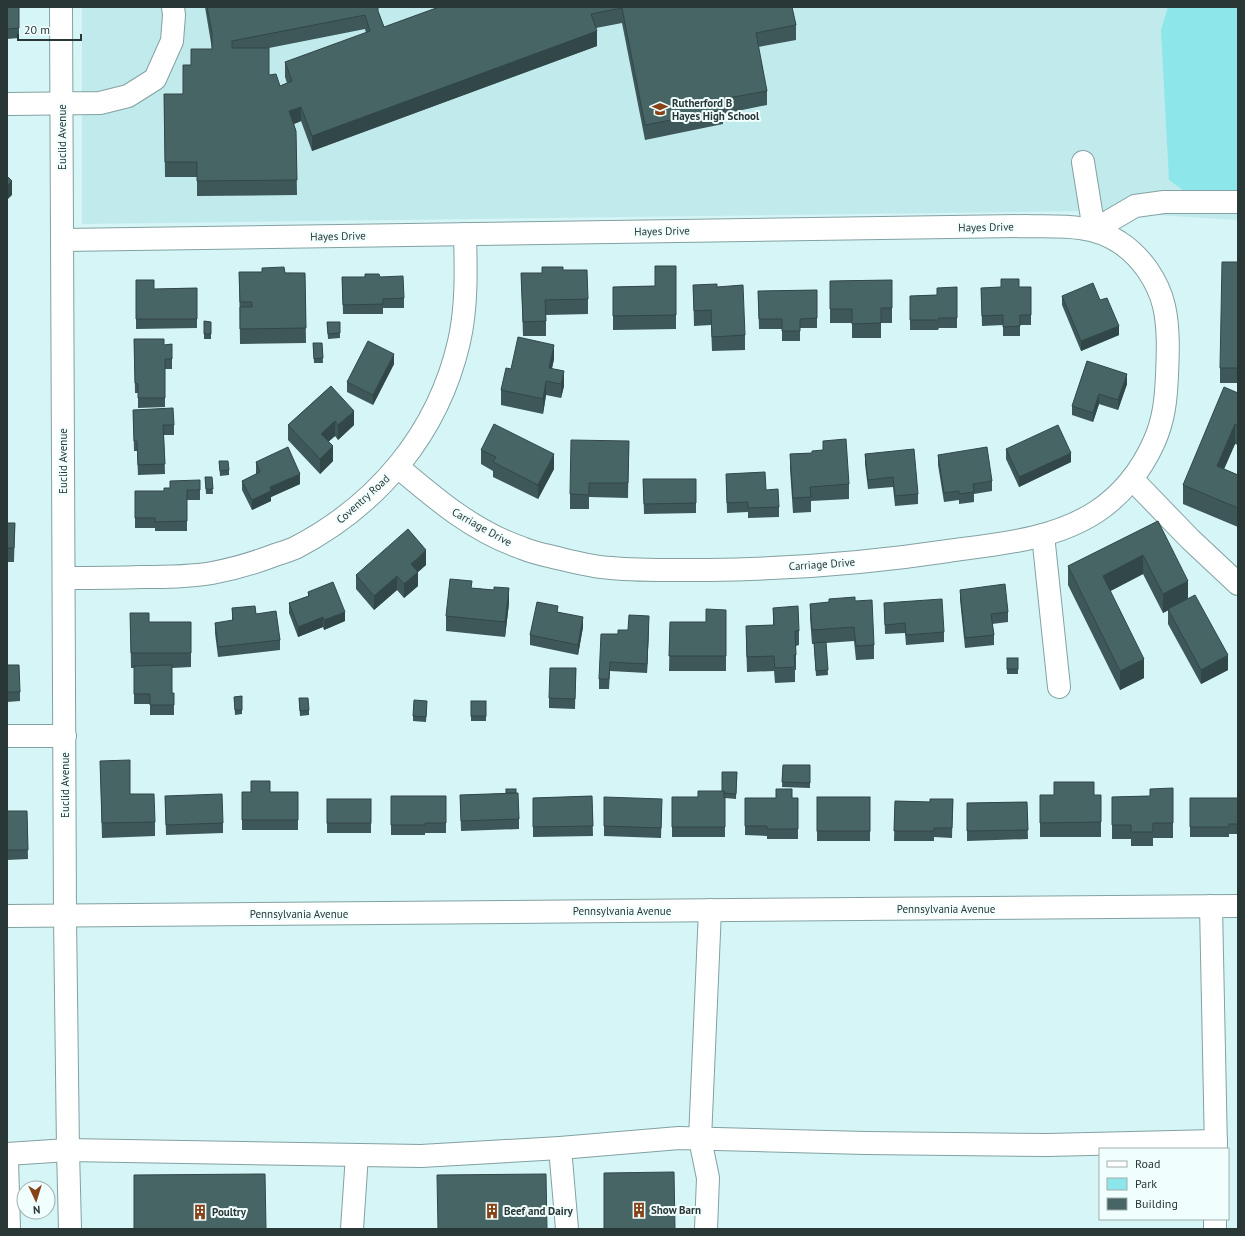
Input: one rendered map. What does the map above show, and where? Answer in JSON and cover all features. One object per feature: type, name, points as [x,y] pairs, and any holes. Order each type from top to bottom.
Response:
[{"type":"street","name":"Euclid Avenue","points":[[61,7],[65,916],[70,1229]]},
{"type":"street","points":[[7,104],[100,103],[128,96],[155,79],[172,41],[174,15],[173,7]]},
{"type":"street","points":[[1083,162],[1094,230],[1135,206],[1164,202],[1238,202]]},
{"type":"street","name":"Hayes Drive","points":[[62,240],[1025,226],[1080,227],[1094,230],[1118,241],[1142,261],[1155,282],[1164,305],[1167,325],[1167,366]]},
{"type":"street","name":"Coventry Road","points":[[64,578],[192,576],[245,566],[294,548],[332,526],[359,505],[398,467],[418,440],[433,414],[446,385],[459,342],[463,321],[466,284],[465,234]]},
{"type":"street","name":"Carriage Drive","points":[[398,467],[465,521],[502,540],[524,549],[574,563],[609,568],[649,570],[755,569],[811,566],[906,557],[990,546],[1043,535],[1063,529],[1078,523],[1098,511],[1113,499],[1132,479],[1143,464],[1155,441],[1166,404],[1167,366]]},
{"type":"street","points":[[1132,479],[1190,539],[1238,584]]},
{"type":"street","points":[[1043,535],[1060,687]]},
{"type":"street","points":[[7,736],[65,736]]},
{"type":"street","points":[[7,1154],[68,1150],[421,1156],[560,1148],[679,1138],[866,1143],[1216,1145],[1211,906]]},
{"type":"street","name":"Pennsylvania Avenue","points":[[7,916],[1238,906]]},
{"type":"street","points":[[706,1229],[708,1178],[700,1139],[710,910]]},
{"type":"street","points":[[560,1148],[567,1229]]},
{"type":"street","points":[[352,1229],[357,1155]]},
{"type":"street","points":[[7,1160],[9,1229]]},
{"type":"shaded area","name":"Rutherford B Hayes High School","points":[[82,7],[1238,7],[1238,220],[1091,211],[82,224]]},
{"type":"green space","points":[[1168,7],[1238,7],[1238,195],[1187,193],[1169,180],[1161,30]]},
{"type":"building","points":[[7,7],[19,7],[19,28],[7,29]]},
{"type":"building","points":[[207,7],[378,7],[384,27],[439,7],[792,7],[796,25],[756,33],[767,91],[722,99],[723,110],[645,125],[622,8],[591,14],[597,31],[312,136],[301,107],[289,111],[296,131],[297,180],[197,181],[197,162],[165,162],[164,94],[183,94],[183,65],[191,65],[191,49],[212,49],[212,32]],"holes":[[[365,15],[370,31],[285,62],[292,81],[280,86],[276,74],[269,75],[269,48],[232,48],[232,41]]]},
{"type":"building","points":[[7,176],[12,181],[7,186]]},
{"type":"building","points":[[1222,262],[1238,262],[1238,368],[1220,368]]},
{"type":"building","points":[[655,266],[676,266],[676,315],[613,316],[613,287],[655,286]]},
{"type":"building","points":[[284,267],[285,273],[305,273],[306,328],[240,329],[240,307],[252,307],[252,302],[240,302],[239,272],[262,272],[262,268]]},
{"type":"building","points":[[542,267],[563,267],[563,270],[587,270],[588,299],[545,300],[546,321],[523,322],[521,273],[542,273]]},
{"type":"building","points":[[365,274],[379,274],[380,277],[403,276],[404,298],[383,299],[383,304],[343,305],[342,277],[365,277]]},
{"type":"building","points":[[1001,279],[1019,279],[1019,287],[1031,287],[1031,315],[1020,315],[1020,326],[1003,327],[1003,315],[982,316],[981,288],[1001,287]]},
{"type":"building","points":[[136,280],[154,280],[154,289],[197,288],[197,319],[136,319]]},
{"type":"building","points":[[892,280],[892,308],[881,308],[881,323],[852,324],[852,309],[830,309],[830,281]]},
{"type":"building","points":[[1093,283],[1100,300],[1107,298],[1119,326],[1081,341],[1062,296]]},
{"type":"building","points":[[717,284],[717,287],[743,285],[745,335],[712,337],[711,310],[694,311],[693,285]]},
{"type":"building","points":[[957,287],[957,318],[910,320],[910,296],[937,295],[937,288]]},
{"type":"building","points":[[817,290],[817,318],[800,319],[800,331],[782,331],[782,319],[759,319],[758,291]]},
{"type":"building","points":[[204,321],[211,322],[211,334],[204,334]]},
{"type":"building","points":[[327,322],[340,322],[340,333],[328,334]]},
{"type":"building","points":[[518,337],[554,345],[549,368],[564,371],[561,384],[546,381],[543,399],[501,390],[506,368],[511,369]]},
{"type":"building","points":[[134,339],[164,339],[164,345],[172,344],[172,359],[165,359],[165,398],[138,398],[138,384],[135,383]]},
{"type":"building","points":[[368,341],[394,354],[373,395],[347,382]]},
{"type":"building","points":[[313,343],[322,343],[323,358],[314,359]]},
{"type":"building","points":[[1087,361],[1127,374],[1118,400],[1099,394],[1093,413],[1072,406]]},
{"type":"building","points":[[331,386],[354,411],[338,425],[335,421],[321,434],[333,446],[320,459],[288,425]]},
{"type":"building","points":[[1224,387],[1238,393],[1238,426],[1235,424],[1217,466],[1238,475],[1238,508],[1183,485]]},
{"type":"building","points":[[173,408],[174,425],[163,425],[165,464],[138,465],[137,441],[134,441],[133,410]]},
{"type":"building","points":[[494,424],[554,454],[538,485],[493,462],[496,457],[481,450]]},
{"type":"building","points":[[1058,425],[1071,453],[1019,477],[1006,449]]},
{"type":"building","points":[[846,439],[849,484],[810,487],[811,497],[793,498],[790,454],[812,453],[812,451],[823,450],[823,441]]},
{"type":"building","points":[[571,440],[629,441],[628,483],[589,483],[589,495],[570,494]]},
{"type":"building","points":[[288,447],[300,474],[270,487],[271,491],[252,500],[242,481],[260,472],[256,462]]},
{"type":"building","points":[[987,447],[992,481],[973,484],[974,492],[959,494],[959,491],[944,493],[938,455]]},
{"type":"building","points":[[914,449],[918,494],[895,496],[893,477],[868,480],[865,454]]},
{"type":"building","points":[[219,461],[228,461],[229,470],[220,471]]},
{"type":"building","points":[[765,472],[766,490],[778,489],[779,507],[748,508],[748,502],[727,503],[726,474]]},
{"type":"building","points":[[205,477],[212,477],[213,489],[206,489]]},
{"type":"building","points":[[643,479],[696,479],[696,503],[644,504]]},
{"type":"building","points":[[200,480],[200,490],[187,490],[187,521],[155,522],[155,518],[135,518],[135,491],[164,491],[164,488],[170,488],[170,481]]},
{"type":"building","points":[[1158,521],[1188,581],[1163,594],[1143,555],[1103,576],[1144,659],[1120,671],[1068,566]]},
{"type":"building","points":[[7,523],[15,523],[14,548],[7,548]]},
{"type":"building","points":[[408,529],[426,550],[411,564],[418,572],[404,584],[397,576],[374,596],[356,575]]},
{"type":"building","points":[[450,579],[472,581],[471,588],[494,590],[494,587],[509,588],[505,622],[446,616]]},
{"type":"building","points":[[333,582],[345,612],[324,620],[323,617],[298,627],[289,603],[309,596],[308,592]]},
{"type":"building","points":[[1005,584],[1008,612],[991,614],[994,635],[965,638],[960,590]]},
{"type":"building","points":[[1195,595],[1228,655],[1201,670],[1168,609]]},
{"type":"building","points":[[855,597],[855,601],[872,600],[874,645],[856,646],[854,627],[812,630],[810,604],[829,602],[829,599]]},
{"type":"building","points":[[942,599],[944,632],[906,635],[905,623],[885,625],[884,603]]},
{"type":"building","points":[[537,602],[558,606],[557,612],[583,617],[578,645],[530,635]]},
{"type":"building","points":[[255,606],[256,614],[276,611],[280,640],[218,647],[215,623],[233,620],[232,608]]},
{"type":"building","points":[[798,606],[799,631],[795,631],[795,667],[775,668],[774,656],[747,657],[746,626],[774,625],[773,608]]},
{"type":"building","points":[[706,609],[726,610],[726,656],[669,656],[670,622],[706,622]]},
{"type":"building","points":[[130,613],[149,613],[149,622],[191,622],[191,653],[131,653]]},
{"type":"building","points":[[629,615],[649,616],[647,664],[610,662],[609,679],[599,679],[601,634],[618,634],[618,630],[628,630]]},
{"type":"building","points":[[826,642],[828,670],[816,671],[814,643]]},
{"type":"building","points":[[1007,658],[1018,658],[1018,669],[1007,669]]},
{"type":"building","points":[[7,665],[19,665],[20,692],[7,692]]},
{"type":"building","points":[[172,665],[172,693],[174,693],[174,705],[150,705],[150,694],[134,694],[134,666]]},
{"type":"building","points":[[550,668],[576,668],[575,699],[549,698]]},
{"type":"building","points":[[242,696],[242,710],[235,710],[234,697]]},
{"type":"building","points":[[299,698],[308,698],[309,710],[300,711]]},
{"type":"building","points":[[414,700],[427,701],[426,717],[413,716]]},
{"type":"building","points":[[471,701],[486,701],[486,716],[471,716]]},
{"type":"building","points":[[130,760],[130,794],[154,794],[155,822],[102,823],[100,761]]},
{"type":"building","points":[[783,765],[810,765],[810,783],[782,782]]},
{"type":"building","points":[[722,772],[737,772],[736,794],[724,793],[724,791],[722,791]]},
{"type":"building","points":[[251,781],[270,781],[270,792],[298,792],[298,820],[242,820],[242,792],[251,792]]},
{"type":"building","points":[[1054,782],[1094,782],[1094,795],[1101,795],[1101,822],[1040,823],[1040,795],[1054,795]]},
{"type":"building","points":[[1173,788],[1173,823],[1153,823],[1153,832],[1131,832],[1131,825],[1112,825],[1112,797],[1150,796],[1150,789]]},
{"type":"building","points":[[506,789],[516,789],[516,793],[506,793]]},
{"type":"building","points":[[776,789],[792,789],[792,798],[798,798],[798,829],[767,829],[767,826],[745,826],[745,798],[776,798]]},
{"type":"building","points":[[698,791],[724,791],[725,827],[672,827],[672,797],[698,797]]},
{"type":"building","points":[[518,793],[519,819],[461,821],[460,795]]},
{"type":"building","points":[[222,794],[223,823],[166,825],[165,796]]},
{"type":"building","points":[[391,796],[446,796],[446,823],[425,823],[425,825],[391,825]]},
{"type":"building","points":[[592,796],[593,826],[533,827],[533,798]]},
{"type":"building","points":[[604,797],[662,799],[661,828],[604,826]]},
{"type":"building","points":[[817,797],[870,797],[870,831],[817,831]]},
{"type":"building","points":[[1190,798],[1238,798],[1238,824],[1229,824],[1229,827],[1190,827]]},
{"type":"building","points":[[327,799],[371,799],[371,823],[327,823]]},
{"type":"building","points":[[930,799],[953,799],[952,828],[934,828],[934,831],[894,831],[895,801],[930,802]]},
{"type":"building","points":[[1027,802],[1028,830],[967,831],[967,803]]},
{"type":"building","points":[[7,811],[27,811],[28,850],[7,850]]},
{"type":"building","name":"Show Barn","points":[[674,1172],[675,1229],[604,1229],[604,1173]]},
{"type":"building","name":"Poultry","points":[[265,1174],[266,1229],[134,1229],[134,1175]]},
{"type":"building","name":"Beef and Dairy","points":[[546,1174],[547,1229],[438,1229],[437,1175]]},
{"type":"place","name":"Rutherford B Hayes High School","points":[[660,109]]},
{"type":"place","name":"Show Barn","points":[[639,1210]]},
{"type":"place","name":"Beef and Dairy","points":[[492,1211]]},
{"type":"place","name":"Poultry","points":[[200,1212]]}]
